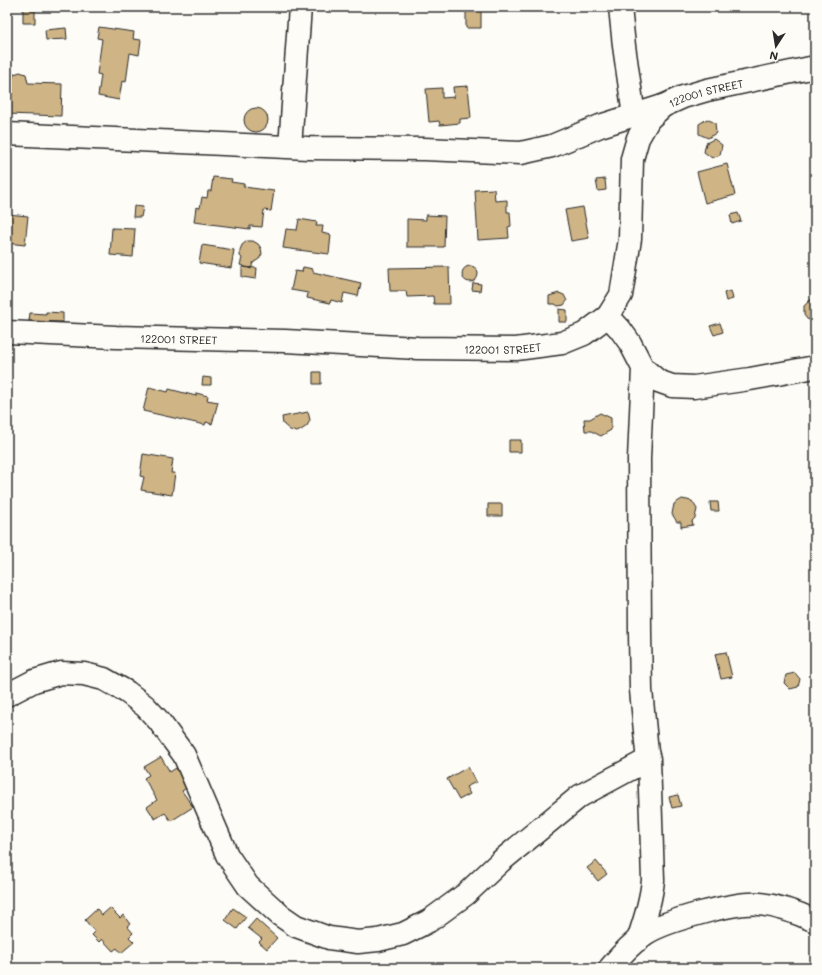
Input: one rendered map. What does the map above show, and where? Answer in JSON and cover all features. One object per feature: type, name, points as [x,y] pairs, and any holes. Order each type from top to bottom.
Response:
[{"type":"street","points":[[290,147],[300,7]]},
{"type":"street","points":[[620,7],[634,116]]},
{"type":"street","name":"122001 STREET","points":[[7,332],[116,337],[285,341],[418,348],[516,349],[562,343],[584,334],[608,316],[621,295],[625,279],[630,239],[632,159],[638,138],[649,119],[663,106],[683,96],[815,67]]},
{"type":"street","points":[[7,134],[290,147],[424,149],[521,153],[552,146],[600,126],[663,106]]},
{"type":"street","points":[[608,316],[624,333],[643,368],[658,381],[672,386],[694,386],[750,379],[815,367]]},
{"type":"street","points":[[638,940],[648,912],[652,895],[653,880],[649,759],[641,690],[640,640],[639,459],[643,368]]},
{"type":"street","points":[[7,695],[34,681],[61,673],[84,674],[104,679],[127,692],[145,706],[159,721],[184,755],[228,855],[248,886],[280,915],[296,926],[329,938],[358,942],[378,940],[403,934],[429,920],[466,894],[502,861],[580,796],[649,759]]},
{"type":"street","points":[[610,968],[638,940],[660,926],[703,913],[734,906],[758,904],[787,910],[815,921]]},
{"type":"building","points":[[23,7],[35,7],[35,23],[23,23]]},
{"type":"building","points":[[466,10],[481,10],[481,28],[466,28]]},
{"type":"building","points":[[99,27],[134,32],[133,39],[141,40],[139,55],[130,53],[126,82],[122,81],[119,100],[98,96],[101,75],[97,74],[102,39],[97,38]]},
{"type":"building","points":[[66,28],[67,39],[46,40],[45,30]]},
{"type":"building","points":[[20,72],[26,74],[28,83],[62,84],[61,116],[7,114],[7,82],[11,82],[14,74]]},
{"type":"building","points":[[468,86],[471,118],[460,119],[460,123],[440,125],[439,121],[429,122],[426,89],[442,88],[442,98],[454,97],[453,87]]},
{"type":"building","points":[[256,108],[264,112],[268,120],[264,128],[256,132],[248,128],[244,120],[248,112]]},
{"type":"building","points":[[707,119],[715,123],[716,133],[708,138],[699,134],[699,124]]},
{"type":"building","points":[[714,139],[722,145],[720,155],[712,158],[704,152],[706,143]]},
{"type":"building","points":[[727,164],[735,195],[705,203],[697,172]]},
{"type":"building","points":[[213,177],[232,179],[231,182],[244,184],[244,187],[274,191],[271,211],[264,210],[262,227],[250,226],[250,229],[194,222],[196,207],[200,208],[202,197],[207,198],[208,191],[211,191]]},
{"type":"building","points":[[605,179],[606,190],[598,191],[596,180]]},
{"type":"building","points":[[494,189],[495,201],[507,200],[507,212],[510,212],[511,226],[508,227],[509,238],[478,240],[475,190]]},
{"type":"building","points":[[134,206],[143,207],[141,217],[133,217]]},
{"type":"building","points":[[583,207],[589,238],[571,241],[565,210]]},
{"type":"building","points":[[738,213],[741,221],[732,224],[730,215]]},
{"type":"building","points":[[7,214],[28,216],[25,245],[7,243]]},
{"type":"building","points":[[426,215],[445,216],[444,247],[407,247],[407,219],[426,220]]},
{"type":"building","points":[[299,219],[317,222],[316,226],[323,226],[322,233],[331,235],[329,254],[283,248],[286,229],[297,230]]},
{"type":"building","points":[[112,228],[135,229],[133,257],[110,255]]},
{"type":"building","points":[[247,241],[253,241],[258,244],[261,248],[262,254],[259,259],[253,263],[251,269],[240,265],[242,258],[240,256],[240,250],[242,245]]},
{"type":"building","points":[[202,245],[234,250],[231,268],[199,263]]},
{"type":"building","points":[[470,266],[476,268],[478,274],[476,280],[470,282],[464,280],[462,274],[464,268]]},
{"type":"building","points":[[242,267],[257,268],[256,279],[242,277]]},
{"type":"building","points":[[303,267],[313,269],[313,272],[361,283],[358,296],[344,293],[342,303],[331,300],[330,303],[307,298],[308,293],[291,290],[295,271],[302,272]]},
{"type":"building","points":[[449,267],[450,304],[434,304],[433,296],[407,297],[406,291],[390,291],[389,268]]},
{"type":"building","points":[[473,283],[481,284],[480,291],[472,290]]},
{"type":"building","points":[[731,291],[733,299],[726,301],[724,293]]},
{"type":"building","points":[[559,293],[564,295],[567,301],[564,305],[558,306],[555,304],[549,304],[549,296]]},
{"type":"building","points":[[810,300],[815,300],[815,322],[807,319],[804,315],[804,306]]},
{"type":"building","points":[[559,309],[567,310],[567,322],[559,322]]},
{"type":"building","points":[[46,312],[63,313],[63,322],[29,321],[30,313],[46,314]]},
{"type":"building","points":[[720,323],[723,332],[714,335],[710,326]]},
{"type":"building","points":[[313,372],[321,372],[321,384],[313,384]]},
{"type":"building","points":[[203,377],[211,378],[211,385],[202,385]]},
{"type":"building","points":[[149,387],[168,392],[169,389],[196,396],[196,393],[208,396],[207,400],[218,402],[212,424],[206,422],[205,425],[143,411]]},
{"type":"building","points":[[308,412],[310,420],[307,426],[297,432],[290,430],[283,424],[282,417]]},
{"type":"building","points":[[600,413],[611,418],[611,430],[601,436],[591,431],[585,431],[584,419],[590,419]]},
{"type":"building","points":[[509,440],[521,440],[521,452],[509,452]]},
{"type":"building","points":[[143,454],[173,459],[171,473],[175,473],[172,495],[141,490],[144,477],[140,476]]},
{"type":"building","points":[[682,499],[692,501],[697,509],[695,518],[692,521],[693,525],[681,527],[681,522],[677,522],[672,514],[674,504]]},
{"type":"building","points":[[710,502],[718,502],[719,511],[711,511]]},
{"type":"building","points":[[488,504],[502,504],[502,516],[488,516]]},
{"type":"building","points":[[726,652],[732,677],[721,679],[715,654]]},
{"type":"building","points":[[795,673],[800,679],[798,687],[790,689],[784,683],[786,675]]},
{"type":"building","points":[[161,757],[170,772],[176,768],[188,787],[182,791],[193,807],[171,821],[165,813],[155,819],[147,807],[157,800],[144,778],[149,775],[144,767]]},
{"type":"building","points":[[468,767],[476,782],[466,787],[470,794],[459,800],[447,779]]},
{"type":"building","points":[[678,795],[681,806],[672,808],[669,797]]},
{"type":"building","points":[[596,861],[607,874],[598,881],[587,868]]},
{"type":"building","points":[[110,908],[120,918],[123,915],[130,924],[127,926],[133,933],[129,937],[134,942],[121,953],[117,948],[113,951],[102,939],[99,942],[92,935],[95,932],[85,920],[97,909],[102,915]]},
{"type":"building","points":[[233,908],[246,917],[237,929],[225,920]]},
{"type":"building","points":[[256,919],[277,938],[267,949],[259,942],[262,939],[248,928]]}]
